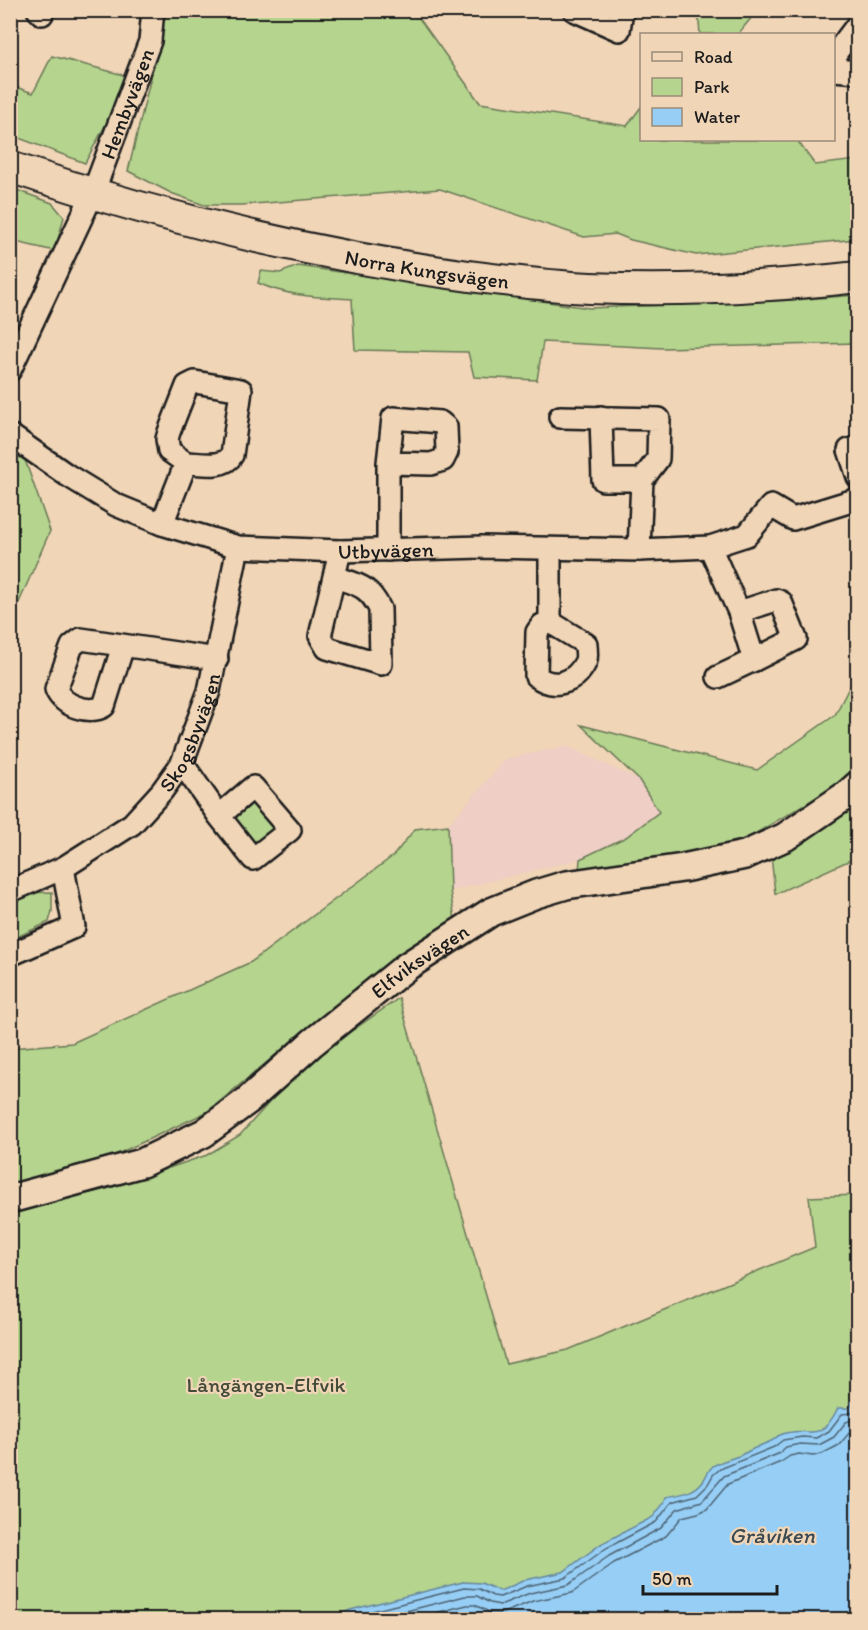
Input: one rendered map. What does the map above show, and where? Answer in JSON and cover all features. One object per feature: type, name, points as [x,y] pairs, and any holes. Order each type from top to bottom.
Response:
[{"type":"main road","name":"Norra Kungsvägen","points":[[10,166],[181,218],[316,250],[383,263],[520,282],[590,288],[674,289],[796,284],[858,277]]},
{"type":"street","name":"Hembyvägen","points":[[10,370],[93,193],[150,41],[153,10]]},
{"type":"street","points":[[574,10],[619,30],[622,10]]},
{"type":"street","points":[[835,62],[836,53],[858,24]]},
{"type":"street","points":[[835,70],[858,72]]},
{"type":"street","points":[[560,417],[659,419],[658,459],[642,480],[639,550]]},
{"type":"street","points":[[601,417],[603,480],[642,480]]},
{"type":"street","name":"Utbyvägen","points":[[10,435],[67,475],[116,505],[162,525],[238,547],[340,551],[482,547],[639,550],[710,547],[747,535],[771,506],[793,519],[858,500]]},
{"type":"street","points":[[858,447],[849,450],[858,477]]},
{"type":"street","points":[[162,525],[186,463]]},
{"type":"street","points":[[388,463],[388,550]]},
{"type":"street","name":"Skogsbyvägen","points":[[10,891],[63,868],[132,824],[162,791],[182,764],[209,691],[238,547]]},
{"type":"street","points":[[710,547],[738,612],[754,660]]},
{"type":"street","points":[[550,549],[550,622]]},
{"type":"street","points":[[335,577],[340,551]]},
{"type":"street","points":[[718,677],[796,639],[781,602],[776,600],[738,612]]},
{"type":"street","points":[[123,646],[217,659]]},
{"type":"street","points":[[182,764],[219,816]]},
{"type":"street","name":"Elfviksvägen","points":[[10,1199],[142,1163],[204,1133],[247,1101],[312,1043],[406,967],[491,912],[566,885],[683,868],[745,855],[785,837],[858,785]]},
{"type":"street","points":[[10,955],[74,927],[63,868]]},
{"type":"shaded area","points":[[566,746],[639,780],[659,812],[626,837],[580,859],[450,891],[448,825],[506,759]]},
{"type":"green space","points":[[698,10],[757,11],[739,33],[700,33]]},
{"type":"green space","points":[[164,11],[414,11],[480,103],[627,126],[640,108],[640,141],[798,141],[815,165],[857,160],[857,239],[696,255],[631,240],[616,234],[584,237],[440,189],[242,205],[204,205],[171,193],[128,171],[158,48]]},
{"type":"green space","points":[[52,56],[131,77],[85,163],[11,135],[10,85],[33,93]]},
{"type":"green space","points":[[11,188],[52,203],[64,217],[55,251],[11,241]]},
{"type":"green space","points":[[298,266],[589,308],[794,300],[857,295],[857,343],[663,348],[543,342],[537,380],[474,377],[468,352],[355,350],[352,299],[293,294],[258,283],[261,271],[280,273]]},
{"type":"green space","points":[[11,451],[25,460],[50,531],[11,621]]},
{"type":"green space","points":[[857,672],[857,767],[843,782],[746,839],[681,857],[579,871],[580,859],[626,837],[659,812],[639,780],[581,725],[757,770],[835,715]]},
{"type":"green space","points":[[857,792],[857,857],[775,894],[771,855]]},
{"type":"green space","points":[[253,799],[277,823],[276,832],[262,847],[251,846],[229,820]]},
{"type":"green space","points":[[448,825],[450,891],[456,925],[302,1033],[207,1112],[98,1163],[11,1186],[11,1048],[72,1043],[251,962],[393,856],[415,829]]},
{"type":"green space","points":[[52,892],[52,911],[49,922],[11,938],[10,898],[27,893]]},
{"type":"green space","name":"Långängen-Elfvik","points":[[399,998],[506,1364],[568,1350],[815,1247],[809,1197],[857,1195],[857,1619],[11,1620],[11,1212],[107,1189],[207,1155],[240,1135],[303,1065]]},
{"type":"water","name":"Gråviken","points":[[858,1399],[857,1619],[328,1619],[350,1610],[463,1582],[481,1583],[500,1591],[525,1580],[563,1572],[601,1544],[653,1517],[666,1497],[695,1489],[713,1466],[739,1456],[780,1435],[798,1431],[819,1431],[831,1420],[838,1408],[848,1408],[851,1400]]}]
